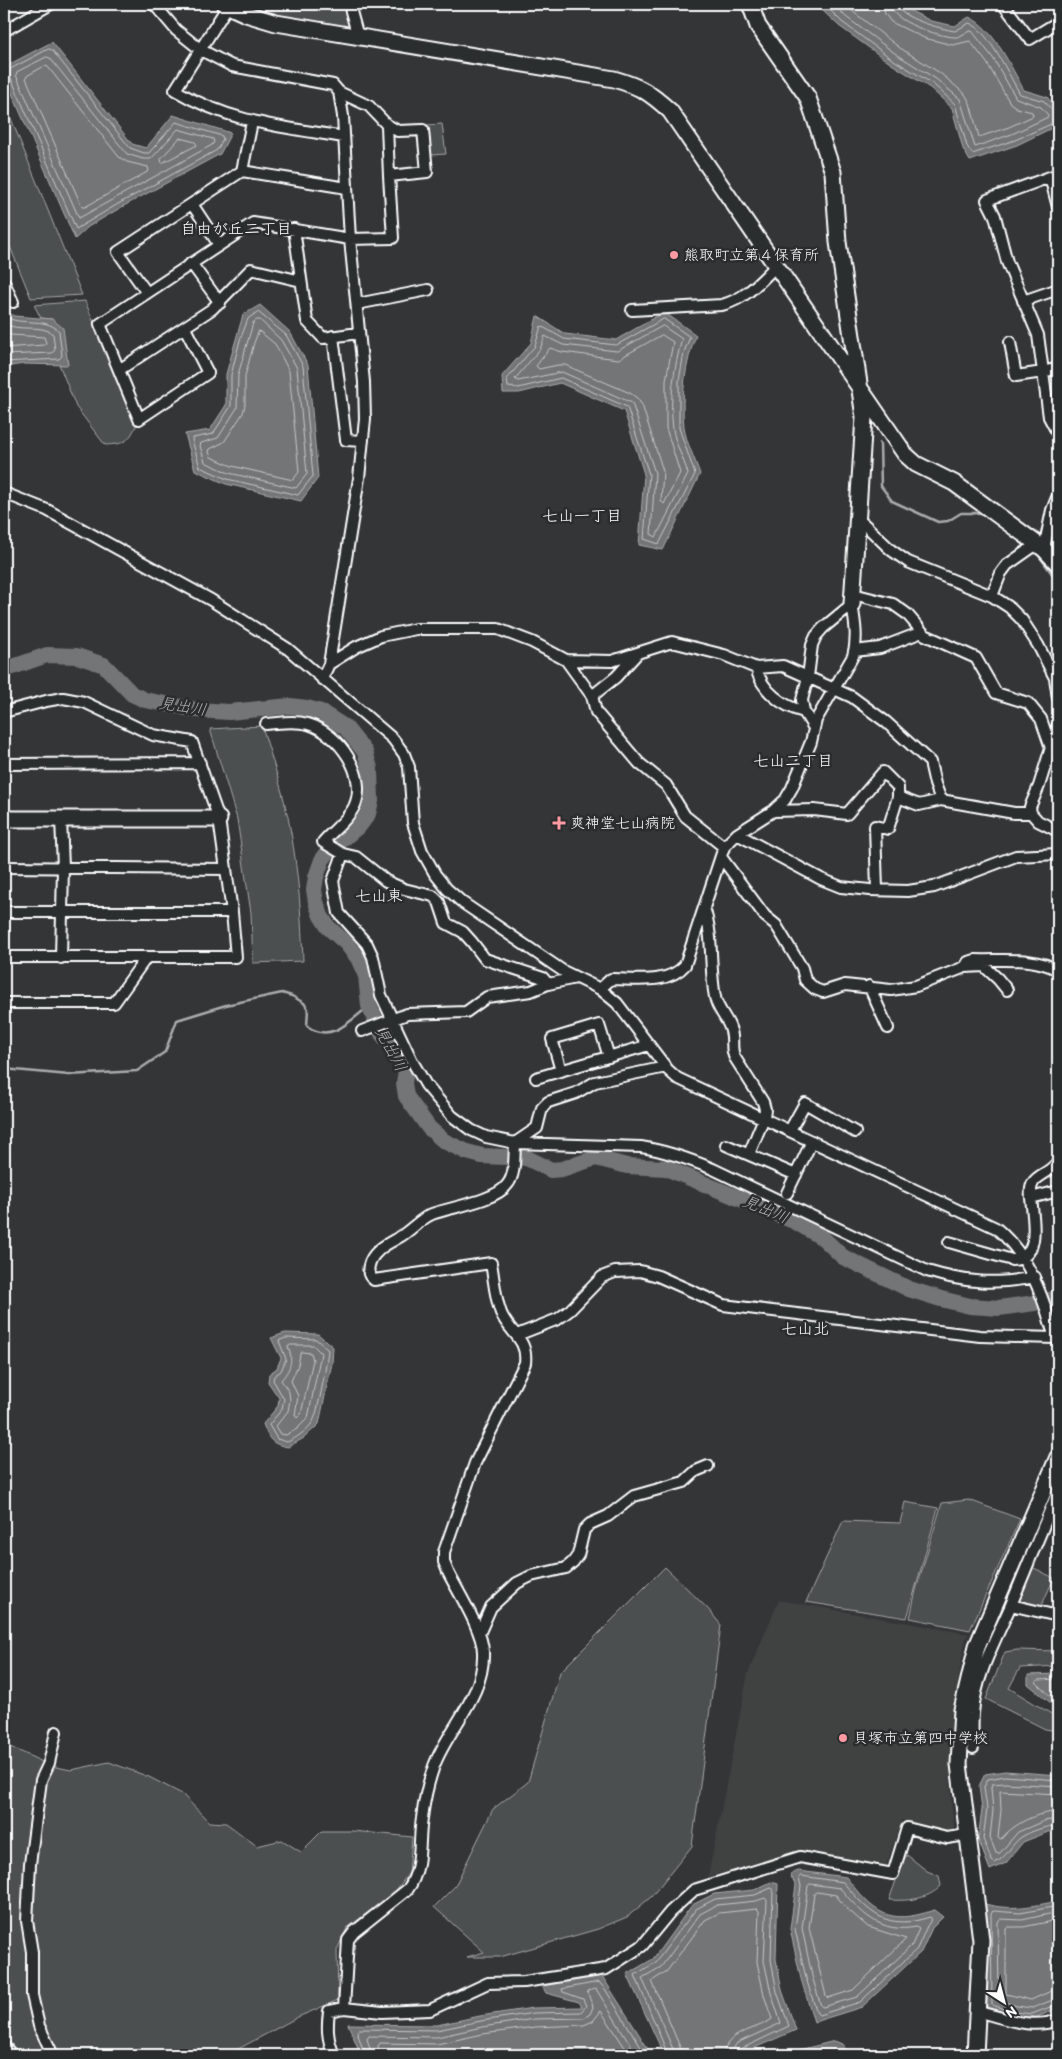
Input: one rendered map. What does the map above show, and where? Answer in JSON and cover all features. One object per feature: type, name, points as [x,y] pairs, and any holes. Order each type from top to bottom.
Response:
[{"type":"street","points":[[4,31],[51,4]]},
{"type":"street","points":[[154,4],[176,30],[201,50],[232,66],[333,85],[339,92],[369,106],[387,126],[398,131],[423,130],[427,172],[389,176]]},
{"type":"street","points":[[349,4],[358,37]]},
{"type":"street","points":[[600,989],[611,979],[664,978],[678,973],[684,965],[723,852],[737,834],[773,811],[785,800],[811,742],[816,720],[853,656],[854,651],[856,626],[853,599],[864,417],[838,242],[833,172],[808,98],[758,26],[750,4]]},
{"type":"street","points":[[1002,4],[1030,39],[1058,22]]},
{"type":"street","points":[[344,137],[252,122],[211,110],[175,90],[227,5],[276,23],[614,79],[650,93],[670,111],[905,454],[916,464],[954,483],[1040,546],[1058,564]]},
{"type":"street","points":[[322,679],[329,664],[359,478],[365,419],[364,382],[358,333],[339,92]]},
{"type":"street","points":[[242,171],[252,122]]},
{"type":"street","points":[[185,328],[208,374],[139,418],[100,324],[253,223],[350,239],[393,238],[387,126]]},
{"type":"street","points":[[147,293],[118,252],[242,171],[347,188]]},
{"type":"street","points":[[1058,207],[1054,176],[987,200],[995,216],[1006,262],[1038,335],[1049,417],[1058,434]]},
{"type":"street","points":[[192,204],[219,245]]},
{"type":"street","points":[[294,229],[307,321],[323,338],[358,333]]},
{"type":"street","points":[[191,263],[220,303]]},
{"type":"street","points":[[632,310],[722,305],[736,301],[746,296],[776,266]]},
{"type":"street","points":[[119,370],[220,303],[251,269],[301,281]]},
{"type":"street","points":[[4,282],[13,302]]},
{"type":"street","points":[[356,304],[428,290]]},
{"type":"street","points":[[1023,301],[1058,291]]},
{"type":"street","points":[[333,336],[346,440],[363,441]]},
{"type":"street","points":[[1010,342],[1016,376],[1058,368]]},
{"type":"street","points":[[4,494],[47,510],[211,600],[288,650],[394,738],[404,754],[409,767],[413,823],[422,851],[435,874],[447,889],[463,903],[563,971],[600,989],[617,1004],[676,1078],[996,1228],[1007,1237],[1023,1257],[1034,1277],[1057,1340],[980,1336],[723,1305],[658,1276],[640,1271],[615,1272],[602,1277],[570,1310],[558,1319],[516,1335]]},
{"type":"street","points":[[992,596],[1001,573],[1007,564],[1040,546],[1058,495]]},
{"type":"street","points":[[857,520],[864,524],[891,550],[908,562],[992,596],[1009,607],[1022,620],[1055,678],[1058,698]]},
{"type":"street","points":[[853,599],[893,604],[907,614],[922,632],[937,642],[976,658],[996,693],[1028,702],[1041,719],[1051,748]]},
{"type":"street","points":[[814,728],[804,712],[802,700],[808,677],[812,645],[816,636],[853,599]]},
{"type":"street","points":[[329,664],[356,647],[381,636],[416,629],[498,629],[532,642],[566,660],[592,696],[596,712],[639,763],[666,785],[684,816],[723,852],[765,916],[776,925],[802,968],[805,980],[815,989],[823,992],[845,985],[869,986],[891,990],[916,986],[964,967],[984,966],[1007,990]]},
{"type":"street","points":[[854,651],[880,648],[922,632]]},
{"type":"street","points":[[566,660],[612,661],[636,655],[672,642],[724,654],[756,668],[783,666],[852,697],[886,722],[930,762],[934,784],[941,800]]},
{"type":"street","points":[[592,696],[616,677],[636,655]]},
{"type":"street","points":[[756,668],[759,679],[766,689],[792,708],[804,712]]},
{"type":"street","points":[[4,712],[46,700],[63,698],[84,702],[153,735],[192,742],[218,819],[232,912],[236,957],[4,957]]},
{"type":"street","points":[[266,724],[294,721],[309,724],[335,738],[349,757],[356,781],[355,806],[323,842],[344,854],[356,857],[386,881],[404,889],[433,896],[439,902],[446,922],[463,932],[485,960],[543,978],[548,984]]},
{"type":"street","points":[[1058,725],[1040,786],[1030,807],[1031,813],[1038,821],[1058,830]]},
{"type":"street","points":[[4,764],[200,763]]},
{"type":"street","points":[[773,811],[814,810],[847,814],[883,772],[898,787],[898,797],[888,829],[875,826],[877,890]]},
{"type":"street","points":[[898,797],[919,806],[941,800],[1014,813],[1031,813]]},
{"type":"street","points":[[4,818],[218,819]]},
{"type":"street","points":[[61,819],[63,867],[61,958]]},
{"type":"street","points":[[737,834],[821,879],[841,886],[877,890],[908,891],[934,887],[1016,856],[1058,854]]},
{"type":"street","points":[[344,854],[333,881],[339,913],[358,933],[370,950],[377,971],[381,995],[412,1061],[426,1085],[446,1110],[471,1130],[486,1137],[515,1143],[641,1147],[662,1150],[686,1157],[713,1169],[927,1271],[958,1280],[978,1282],[1007,1282],[1034,1277]]},
{"type":"street","points":[[4,867],[226,869]]},
{"type":"street","points":[[436,900],[447,889]]},
{"type":"street","points":[[704,908],[710,924],[714,996],[718,1009],[732,1034],[731,1050],[764,1102],[764,1118],[748,1154]]},
{"type":"street","points":[[4,912],[232,912]]},
{"type":"street","points":[[4,1003],[114,1003],[146,958]]},
{"type":"street","points":[[964,967],[968,962],[975,960],[1023,960],[1046,963],[1058,970]]},
{"type":"street","points":[[362,1031],[407,1014],[466,1012],[487,997],[531,991],[548,984],[576,978]]},
{"type":"street","points":[[869,986],[888,1028]]},
{"type":"street","points":[[561,1071],[552,1039],[599,1025],[609,1057]]},
{"type":"street","points":[[536,1078],[649,1045]]},
{"type":"street","points":[[344,2008],[348,1940],[354,1932],[408,1889],[414,1880],[418,1864],[422,1819],[433,1769],[440,1752],[478,1684],[483,1651],[479,1634],[448,1572],[444,1562],[444,1552],[475,1464],[525,1363],[526,1354],[524,1345],[500,1312],[491,1263],[374,1280],[368,1272],[371,1260],[378,1250],[431,1215],[462,1207],[500,1191],[508,1185],[512,1172],[515,1143],[537,1128],[542,1108],[548,1102],[576,1093],[595,1082],[666,1067]]},
{"type":"street","points":[[790,1130],[805,1103],[855,1132]]},
{"type":"street","points":[[787,1193],[812,1141]]},
{"type":"street","points":[[726,1145],[796,1175]]},
{"type":"street","points":[[949,1242],[1012,1260],[1019,1260],[1030,1250],[1034,1242],[1030,1189],[1033,1181],[1056,1164]]},
{"type":"street","points":[[1031,1198],[1058,1191]]},
{"type":"street","points":[[975,2055],[982,1940],[959,1764],[977,1646],[1058,1460]]},
{"type":"street","points":[[479,1634],[491,1607],[517,1582],[531,1576],[566,1568],[573,1562],[578,1556],[584,1530],[590,1524],[608,1516],[634,1496],[684,1482],[696,1471],[708,1466]]},
{"type":"street","points":[[973,1748],[968,1708],[979,1684],[991,1648],[1011,1605],[1058,1491]]},
{"type":"street","points":[[1011,1605],[1058,1616]]},
{"type":"street","points":[[53,2055],[39,2026],[32,1995],[32,1952],[27,1921],[30,1864],[41,1780],[49,1763],[56,1732]]},
{"type":"street","points":[[334,2055],[329,2043],[327,2029],[329,2010],[344,2008],[382,2012],[430,2010],[488,1983],[524,1982],[606,1969],[642,1946],[670,1912],[694,1890],[800,1857],[893,1874],[907,1828],[947,1838],[967,1835]]},
{"type":"street","points":[[979,2012],[1027,2025],[1041,2025],[1058,2020]]},
{"type":"street","points":[[4,2050],[8,2055]]},
{"type":"shaded area","points":[[242,4],[346,4],[352,27],[349,29],[278,17]]},
{"type":"shaded area","points":[[4,101],[82,295],[31,298],[4,232]]},
{"type":"shaded area","points":[[442,124],[446,154],[431,155],[427,125]]},
{"type":"shaded area","points":[[85,301],[136,426],[130,436],[121,443],[105,445],[76,407],[59,364],[68,364],[52,319],[41,318],[34,305]]},
{"type":"shaded area","points":[[262,726],[283,796],[292,837],[303,961],[253,963],[251,913],[237,819],[210,729]]},
{"type":"shaded area","points":[[969,1500],[1020,1519],[970,1630],[910,1618],[916,1590],[942,1503]]},
{"type":"shaded area","points":[[905,1502],[938,1508],[907,1618],[806,1602],[843,1521],[900,1523]]},
{"type":"shaded area","points":[[1030,1566],[1054,1578],[1041,1607],[1017,1600]]},
{"type":"shaded area","points":[[665,1567],[708,1609],[721,1625],[692,1846],[651,1897],[627,1917],[598,1929],[500,1957],[467,1957],[484,1952],[434,1907],[455,1886],[493,1809],[528,1782],[560,1672]]},
{"type":"shaded area","name":"貝塚市立第四中学校","points":[[779,1600],[969,1634],[966,1638],[953,1716],[950,1761],[951,1801],[955,1834],[947,1834],[902,1820],[885,1868],[801,1851],[708,1877],[748,1673]]},
{"type":"shaded area","points":[[1017,1650],[1058,1651],[1058,1666],[1020,1668],[1009,1688],[1058,1718],[1058,1731],[1045,1729],[986,1699],[1005,1652]]},
{"type":"shaded area","points":[[4,1744],[51,1766],[71,1770],[109,1762],[149,1777],[182,1794],[209,1822],[226,1823],[257,1846],[282,1840],[301,1852],[322,1831],[353,1831],[412,1837],[409,1873],[394,1893],[347,1928],[337,1950],[338,2000],[298,2017],[227,2055],[21,2055],[4,2035]]},
{"type":"shaded area","points":[[907,1855],[927,1871],[939,1876],[941,1886],[923,1897],[910,1900],[889,1900],[903,1861]]},
{"type":"water","points":[[823,4],[900,4],[931,21],[955,26],[969,17],[978,22],[994,39],[1024,90],[1047,97],[1058,110],[1058,125],[1017,145],[970,161],[963,149],[952,108],[930,88],[890,63],[839,26],[821,9]]},
{"type":"water","points":[[52,42],[132,144],[146,148],[173,115],[231,133],[220,154],[120,208],[88,227],[75,239],[4,75],[4,67]]},
{"type":"water","points":[[260,305],[290,332],[308,365],[318,478],[301,501],[226,484],[195,470],[185,434],[210,430],[226,405],[226,374],[243,315]]},
{"type":"water","points":[[4,310],[14,316],[52,319],[63,328],[68,365],[24,364],[4,367]]},
{"type":"water","points":[[664,312],[696,335],[687,368],[683,415],[687,439],[700,474],[663,550],[639,545],[644,474],[624,411],[560,383],[519,393],[503,393],[502,376],[531,343],[537,316],[565,334],[616,340]]},
{"type":"water","points":[[285,1333],[318,1334],[333,1347],[332,1363],[319,1424],[304,1438],[288,1447],[274,1443],[267,1434],[263,1424],[278,1406],[279,1398],[268,1382],[269,1374],[277,1368],[281,1358],[271,1338]]},
{"type":"water","points":[[1058,1674],[1058,1709],[1028,1684],[1028,1675]]},
{"type":"water","points":[[1005,1771],[1058,1775],[1058,1830],[1023,1842],[1006,1863],[990,1870],[978,1839],[982,1809],[979,1786],[985,1774]]},
{"type":"water","points":[[798,1871],[846,1877],[865,1900],[883,1913],[905,1917],[934,1910],[943,1917],[932,1928],[921,1952],[862,2007],[814,2022],[801,1979],[790,1929],[796,1885],[790,1875]]},
{"type":"water","points":[[771,1882],[778,1884],[776,1959],[782,1990],[796,2030],[738,2055],[664,2055],[627,1974],[653,1959],[692,1905],[714,1894],[754,1890]]},
{"type":"water","points":[[1058,1901],[1058,2008],[1033,2019],[1014,2017],[987,2009],[985,1904],[1013,1907]]},
{"type":"water","points":[[602,1976],[647,2047],[649,2055],[361,2055],[348,2024],[437,2025],[533,2008],[582,2007],[579,2002],[546,1993],[542,1986]]},
{"type":"water","points":[[835,2041],[844,2045],[846,2055],[790,2055],[799,2050]]},
{"type":"waterway","points":[[880,443],[881,486],[892,501],[938,522],[948,521],[961,513],[985,513]]},
{"type":"waterway","points":[[1037,553],[1058,582]]},
{"type":"waterway","name":"見出川","points":[[4,670],[47,655],[77,656],[104,665],[132,694],[145,700],[197,710],[229,712],[290,706],[307,708],[321,712],[346,728],[365,752],[370,768],[371,801],[368,814],[360,825],[328,852],[322,860],[314,890],[316,902],[321,916],[328,927],[346,943],[358,958],[366,976],[369,1006],[382,1034],[400,1057],[406,1071],[404,1083],[406,1096],[429,1128],[444,1141],[467,1152],[482,1156],[527,1158],[551,1170],[562,1169],[596,1158],[627,1166],[666,1168],[796,1222],[823,1238],[843,1257],[909,1289],[941,1299],[970,1306],[999,1308],[1058,1298]]},
{"type":"waterway","points":[[4,1069],[69,1075],[137,1071],[165,1052],[177,1020],[226,1005],[282,993],[304,1003],[308,1009],[307,1026],[316,1031],[324,1032],[340,1028],[369,1006]]},
{"type":"place","name":"熊取町立第４保育所","points":[[674,255]]},
{"type":"place","name":"爽神堂七山病院","points":[[559,823]]},
{"type":"place","name":"貝塚市立第四中学校","points":[[843,1738]]},
{"type":"district","name":"自由が丘二丁目","points":[[236,228]]},
{"type":"district","name":"七山一丁目","points":[[582,515]]},
{"type":"district","name":"七山二丁目","points":[[793,760]]},
{"type":"district","name":"七山東","points":[[379,895]]},
{"type":"district","name":"七山北","points":[[805,1328]]}]
